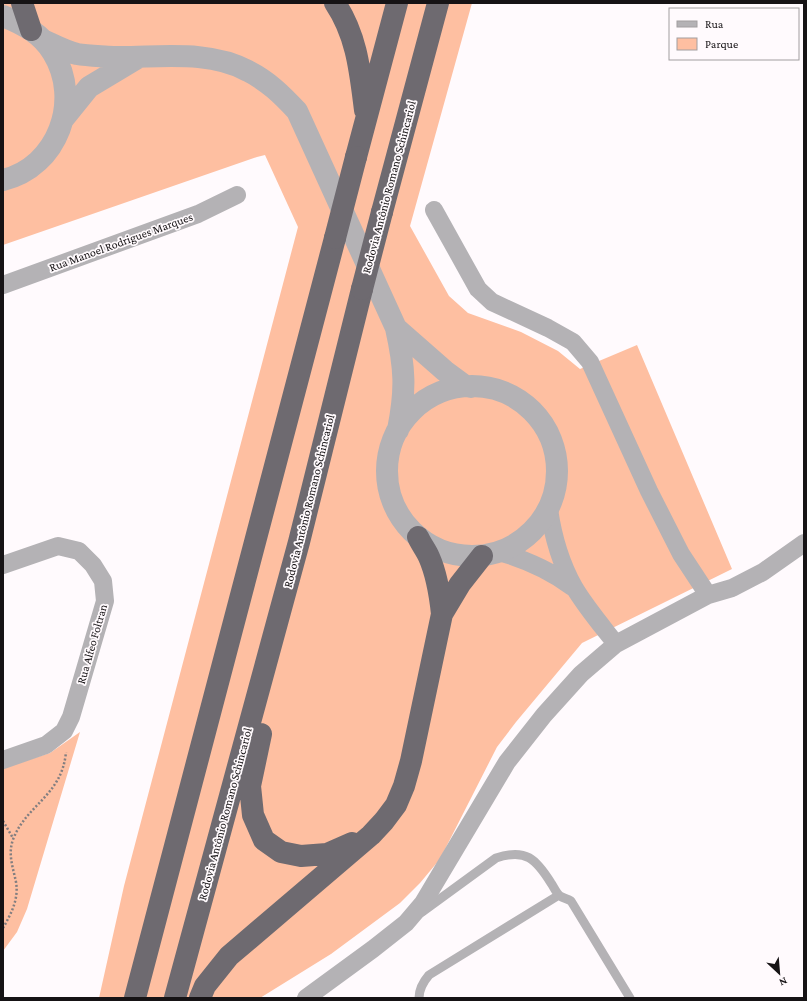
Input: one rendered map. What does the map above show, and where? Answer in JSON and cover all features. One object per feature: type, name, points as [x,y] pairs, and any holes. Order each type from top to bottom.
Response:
[{"type":"highway","points":[[22,3],[37,35]]},
{"type":"highway","points":[[335,3],[344,16],[353,40],[358,63],[366,120]]},
{"type":"highway","points":[[135,998],[397,3]]},
{"type":"highway","name":"Rodovia Antônio Romano Schincariol","points":[[175,998],[299,542],[362,289],[438,3]]},
{"type":"highway","points":[[200,998],[205,986],[229,956],[371,834],[384,821],[396,805],[404,786],[411,761],[442,614],[440,595],[434,571],[429,557],[418,538]]},
{"type":"highway","points":[[299,542],[279,651],[250,786],[253,815],[264,840],[281,852],[301,856],[327,854],[371,834]]},
{"type":"highway","points":[[442,614],[460,584],[491,554]]},
{"type":"street","points":[[3,16],[18,22],[60,48],[77,54],[139,57],[185,56],[217,60],[248,70],[275,88],[293,106],[297,111],[396,328],[402,353],[404,379],[403,405],[398,430]]},
{"type":"street","points":[[3,180],[24,172],[38,162],[58,134],[64,118],[66,102],[64,79],[61,68],[53,53],[37,35]]},
{"type":"street","points":[[64,118],[89,87],[139,57]]},
{"type":"street","name":"Rua Manoel Rodrigues Marques","points":[[3,285],[198,214],[237,195]]},
{"type":"street","points":[[434,210],[478,289],[492,302],[548,328],[573,342],[590,362],[649,491],[681,554],[708,595]]},
{"type":"street","points":[[396,328],[445,371],[464,385],[471,387]]},
{"type":"street","points":[[491,554],[515,545],[528,535],[540,522],[548,509],[554,494],[557,479],[557,463],[551,440],[540,419],[529,408],[502,392],[486,388],[456,388],[428,398],[412,412],[398,430],[391,445],[387,462],[387,479],[390,495],[396,511],[418,538],[432,547],[448,553],[465,556],[491,554],[519,558],[558,576],[575,589]]},
{"type":"street","points":[[548,509],[557,550],[565,570],[575,589],[616,644]]},
{"type":"street","points":[[306,998],[406,923],[423,903],[507,762],[544,715],[581,674],[616,644],[708,595],[732,588],[763,572],[804,543]]},
{"type":"street","name":"Rua Alfeo Foltran","points":[[3,565],[58,546],[79,551],[93,565],[103,581],[105,601],[71,717],[64,731],[46,745],[3,760]]},
{"type":"lane","points":[[406,923],[496,858],[517,854],[527,856],[542,868],[559,896],[571,901],[630,998]]},
{"type":"lane","points":[[419,998],[422,983],[429,976],[559,896]]},
{"type":"path","points":[[3,928],[14,909],[16,897],[16,883],[10,856],[13,838],[20,826],[55,785],[61,774],[66,758],[68,741],[64,731]]},
{"type":"path","points":[[3,821],[13,838]]},
{"type":"green space","points":[[3,3],[472,3],[410,226],[449,296],[468,313],[521,332],[558,351],[580,369],[637,345],[732,569],[582,643],[497,747],[440,859],[420,883],[400,903],[331,954],[260,998],[99,998],[124,886],[298,227],[265,155],[3,245]]},
{"type":"green space","points":[[80,732],[27,909],[17,932],[3,951],[3,768],[50,753]]}]
